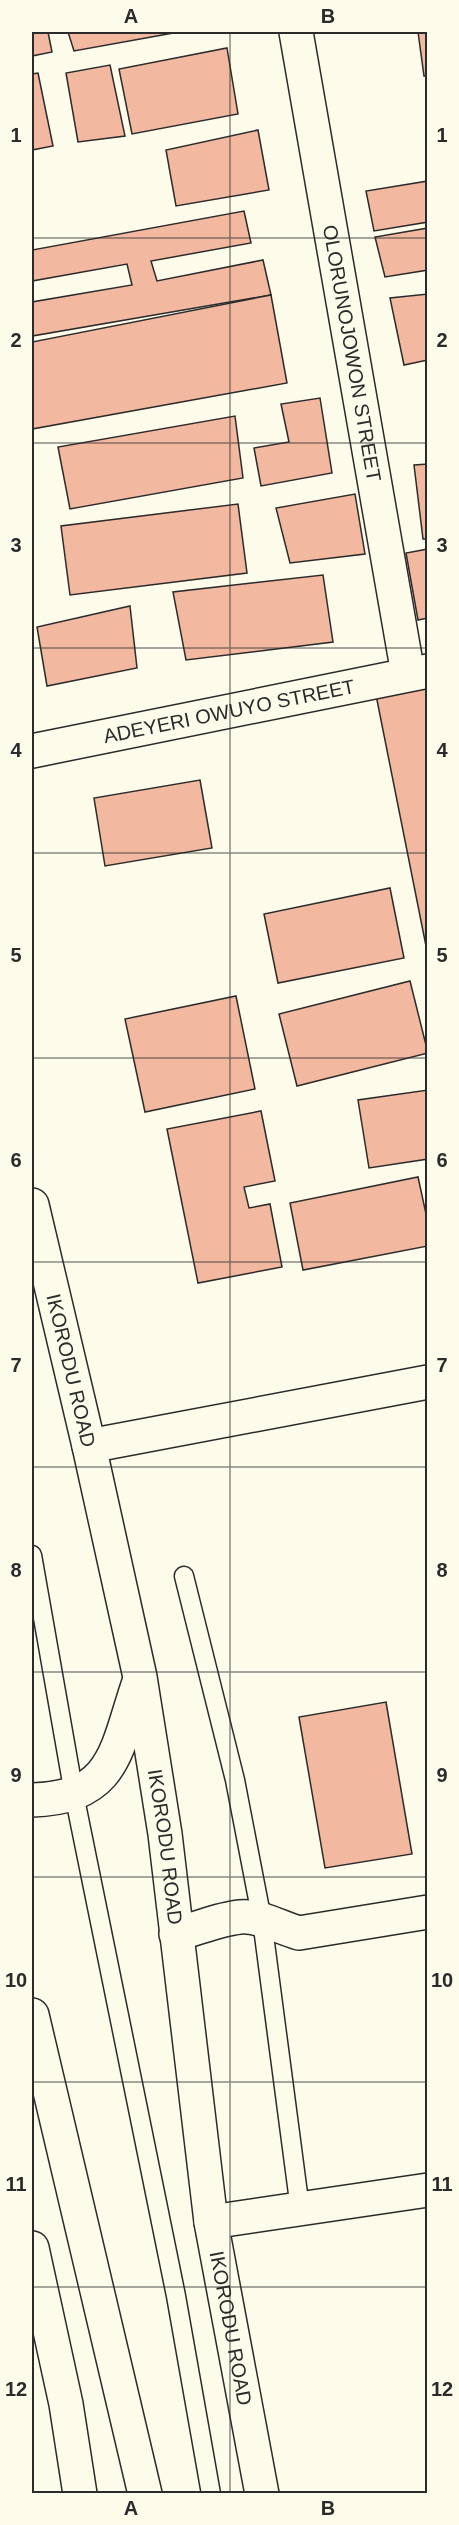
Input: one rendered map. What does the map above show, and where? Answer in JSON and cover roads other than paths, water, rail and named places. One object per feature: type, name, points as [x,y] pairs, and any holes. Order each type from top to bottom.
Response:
[{"type":"main road","name":"OLORUNOJOWON STREET","points":[[296,32],[418,672]]},
{"type":"main road","name":"ADEYERI OWUYO STREET","points":[[32,751],[418,672]]},
{"type":"main road","name":"IKORODU ROAD","points":[[32,1206],[89,1446],[140,1677],[165,1834],[211,2222],[262,2493]]},
{"type":"main road","points":[[89,1446],[428,1382]]},
{"type":"main road","points":[[32,1800],[57,1799],[74,1794],[84,1790],[104,1775],[116,1751],[140,1677]]},
{"type":"main road","points":[[176,1934],[242,1917],[262,1920],[279,1928],[299,1933],[428,1912]]},
{"type":"main road","points":[[32,2015],[145,2493]]},
{"type":"main road","points":[[211,2222],[428,2190]]},
{"type":"main road","points":[[32,2248],[66,2404],[80,2493]]},
{"type":"lane","points":[[32,1555],[74,1794],[176,2296],[211,2493]]},
{"type":"lane","points":[[184,1576],[235,1780],[262,1920],[300,2209]]}]
